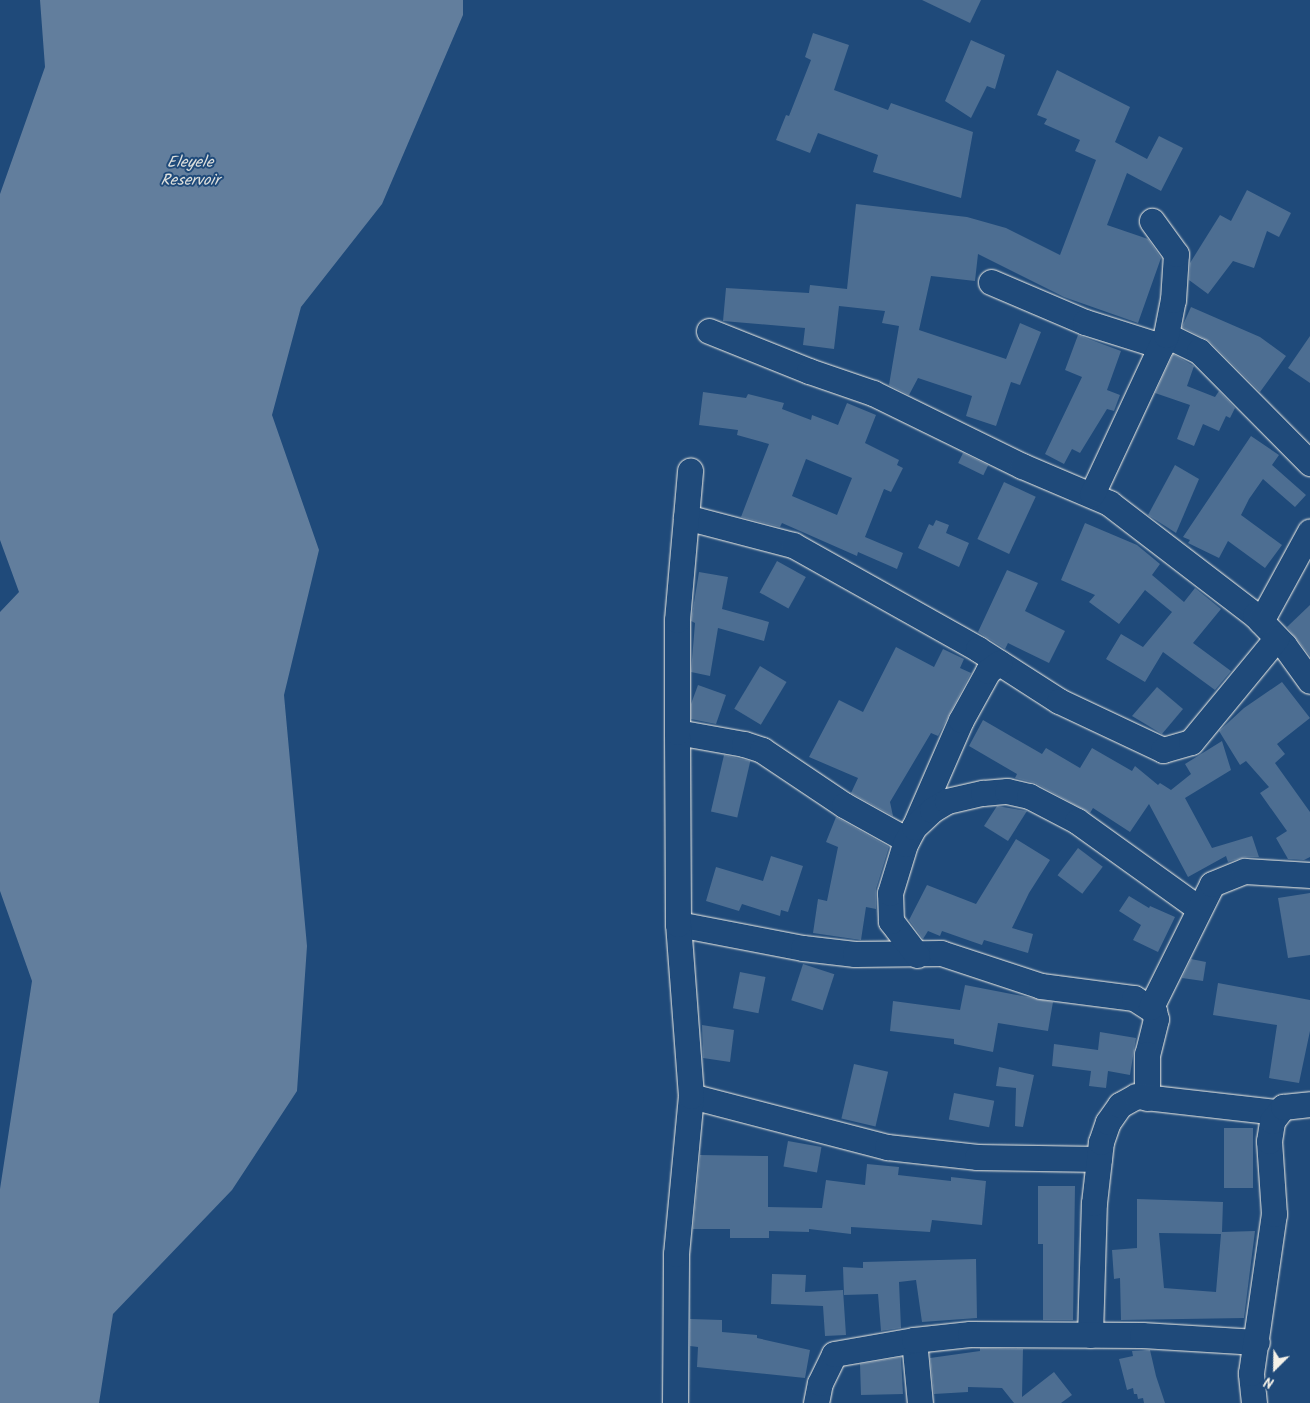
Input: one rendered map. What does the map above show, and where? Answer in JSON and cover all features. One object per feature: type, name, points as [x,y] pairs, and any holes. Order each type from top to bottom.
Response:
[{"type":"street","points":[[1092,494],[1163,340],[1173,300],[1176,254],[1152,221]]},
{"type":"street","points":[[992,282],[1084,322],[1163,340],[1199,351],[1310,463]]},
{"type":"street","points":[[709,330],[809,372],[873,393],[1022,466],[1092,494],[1109,503],[1269,630],[1310,681]]},
{"type":"street","points":[[675,1403],[676,1254],[691,1096],[678,924],[677,732],[678,620],[690,471]]},
{"type":"street","points":[[686,517],[793,545],[999,663],[1059,701],[1163,750],[1191,742],[1269,630],[1310,531]]},
{"type":"street","points":[[916,955],[891,921],[890,893],[911,833],[962,720],[988,671],[999,663]]},
{"type":"street","points":[[677,732],[744,744],[762,750],[858,813],[911,833]]},
{"type":"street","points":[[911,833],[947,801],[1007,791],[1029,796],[1077,821],[1198,908]]},
{"type":"street","points":[[1151,1007],[1198,908],[1212,884],[1224,877],[1245,872],[1310,875]]},
{"type":"street","points":[[678,924],[803,948],[855,954],[916,955],[941,953],[1042,986],[1134,998],[1151,1007],[1156,1019],[1147,1054],[1147,1098]]},
{"type":"street","points":[[691,1096],[888,1147],[977,1157],[1099,1159]]},
{"type":"street","points":[[1090,1335],[1094,1203],[1099,1159],[1108,1122],[1120,1104],[1136,1096],[1276,1112]]},
{"type":"street","points":[[1254,1403],[1252,1373],[1272,1245],[1274,1214],[1269,1141],[1276,1112],[1283,1107],[1310,1104]]},
{"type":"street","points":[[816,1403],[820,1383],[834,1354],[914,1340],[970,1334],[1090,1335],[1257,1342]]},
{"type":"street","points":[[914,1340],[920,1403]]},
{"type":"water","name":"Eleyele Reservoir","points":[[40,0],[463,0],[463,15],[382,204],[301,307],[272,415],[319,550],[284,695],[307,946],[297,1091],[232,1190],[113,1314],[99,1403],[0,1403],[0,1189],[32,981],[0,891],[0,612],[19,592],[0,540],[0,194],[45,67]]},
{"type":"building","points":[[922,0],[981,0],[970,23]]},
{"type":"building","points":[[813,33],[849,45],[834,90],[888,110],[891,103],[973,132],[961,198],[873,172],[878,155],[818,133],[810,153],[776,140],[786,115],[789,116],[811,60],[805,57]]},
{"type":"building","points":[[971,40],[1005,55],[995,89],[987,86],[971,118],[945,101]]},
{"type":"building","points":[[1057,70],[1130,107],[1115,142],[1147,159],[1159,136],[1183,148],[1161,191],[1127,173],[1107,225],[1148,239],[1161,258],[1138,323],[1064,297],[978,254],[975,281],[931,276],[919,330],[1006,359],[1020,323],[1041,332],[1020,385],[1011,382],[996,426],[966,416],[972,396],[918,378],[909,395],[889,385],[899,326],[882,323],[885,311],[839,306],[834,349],[803,345],[805,328],[723,321],[726,288],[809,293],[810,285],[847,289],[856,204],[967,217],[1006,228],[1060,255],[1096,160],[1075,151],[1080,140],[1044,124],[1047,119],[1037,115]]},
{"type":"building","points":[[1247,190],[1291,213],[1279,237],[1267,231],[1254,268],[1233,261],[1208,294],[1189,280],[1190,263],[1220,215],[1231,221]]},
{"type":"building","points":[[1191,307],[1260,337],[1286,356],[1260,392],[1209,341],[1182,327]]},
{"type":"building","points":[[1078,335],[1121,351],[1107,390],[1120,395],[1114,411],[1107,409],[1080,453],[1072,449],[1064,464],[1045,454],[1082,377],[1065,370]]},
{"type":"building","points":[[1310,336],[1310,383],[1288,368]]},
{"type":"building","points":[[1173,354],[1194,366],[1187,386],[1215,397],[1219,391],[1235,408],[1230,418],[1226,416],[1219,431],[1203,424],[1194,446],[1177,439],[1190,405],[1155,393]]},
{"type":"building","points":[[703,392],[746,398],[748,394],[784,403],[782,409],[811,420],[812,415],[838,425],[847,403],[876,415],[865,443],[899,460],[897,465],[903,468],[891,492],[884,489],[865,537],[903,553],[897,569],[858,552],[857,556],[782,523],[780,527],[741,517],[769,444],[737,435],[738,430],[699,425]],"holes":[[[806,459],[852,478],[837,515],[792,496]]]},
{"type":"building","points":[[1251,436],[1279,455],[1272,465],[1306,495],[1295,507],[1263,479],[1249,499],[1241,515],[1282,545],[1265,568],[1228,541],[1219,558],[1188,543],[1190,540],[1183,537]]},
{"type":"building","points":[[963,453],[988,465],[983,475],[958,463]]},
{"type":"building","points":[[1175,465],[1199,479],[1176,533],[1148,515]]},
{"type":"building","points":[[1004,482],[1036,497],[1009,554],[977,539]]},
{"type":"building","points":[[936,520],[949,525],[946,533],[969,543],[959,567],[918,548],[929,524],[933,526]]},
{"type":"building","points":[[1085,523],[1137,545],[1160,564],[1152,575],[1184,602],[1195,588],[1221,609],[1193,643],[1231,671],[1215,690],[1163,652],[1145,682],[1106,659],[1121,634],[1143,647],[1172,612],[1145,590],[1119,624],[1089,602],[1095,595],[1061,580]]},
{"type":"building","points":[[777,561],[806,577],[788,608],[760,592]]},
{"type":"building","points":[[1007,570],[1038,583],[1025,611],[1065,631],[1049,663],[1008,643],[1005,649],[978,632]]},
{"type":"building","points":[[699,572],[728,577],[722,609],[769,622],[764,641],[718,628],[710,676],[691,672],[695,623],[691,621]]},
{"type":"building","points":[[1310,605],[1310,656],[1287,627]]},
{"type":"building","points":[[896,647],[934,667],[943,649],[964,659],[960,668],[971,673],[938,736],[931,733],[890,802],[893,816],[851,793],[858,778],[809,757],[839,700],[863,712]]},
{"type":"building","points":[[760,666],[787,682],[761,725],[734,709]]},
{"type":"building","points":[[1282,682],[1310,718],[1277,744],[1285,754],[1275,763],[1310,812],[1310,857],[1304,860],[1288,859],[1276,838],[1287,831],[1260,793],[1269,787],[1246,761],[1240,765],[1219,731],[1244,708]]},
{"type":"building","points":[[698,685],[726,695],[716,724],[691,719],[691,704]]},
{"type":"building","points":[[1157,687],[1183,709],[1162,734],[1132,716]]},
{"type":"building","points":[[983,720],[1042,754],[1046,748],[1080,768],[1092,748],[1132,771],[1135,766],[1158,785],[1160,783],[1171,790],[1191,774],[1185,764],[1222,741],[1231,770],[1185,798],[1212,848],[1252,836],[1259,857],[1245,857],[1228,862],[1226,856],[1188,877],[1149,804],[1130,832],[1093,808],[1090,813],[1035,783],[1015,778],[1017,774],[969,746]]},
{"type":"building","points":[[724,755],[750,761],[737,818],[711,812]]},
{"type":"building","points":[[997,806],[1027,811],[1008,841],[984,826]]},
{"type":"building","points":[[836,817],[889,847],[876,889],[876,909],[866,907],[861,940],[813,933],[818,899],[827,901],[838,847],[826,842]]},
{"type":"building","points":[[1016,839],[1050,860],[1029,893],[1012,928],[1033,934],[1028,953],[984,940],[982,945],[942,931],[940,936],[928,931],[923,939],[909,920],[927,885],[976,904]]},
{"type":"building","points":[[1078,848],[1103,867],[1082,894],[1058,875]]},
{"type":"building","points":[[771,856],[803,866],[788,912],[781,910],[780,916],[742,904],[739,911],[706,901],[716,867],[763,881]]},
{"type":"building","points":[[1310,893],[1310,955],[1288,958],[1278,898]]},
{"type":"building","points":[[1129,896],[1149,908],[1150,906],[1175,917],[1158,952],[1133,940],[1141,925],[1119,911]]},
{"type":"building","points":[[1191,959],[1206,962],[1203,981],[1182,978]]},
{"type":"building","points":[[803,964],[834,974],[823,1010],[791,1000]]},
{"type":"building","points":[[740,972],[766,977],[758,1013],[733,1008]]},
{"type":"building","points":[[1218,983],[1310,1000],[1310,1031],[1299,1083],[1269,1078],[1277,1025],[1213,1015]]},
{"type":"building","points":[[965,985],[1053,1002],[1048,1031],[998,1023],[993,1052],[954,1044],[954,1039],[890,1031],[893,1001],[960,1010]]},
{"type":"building","points":[[702,1025],[734,1030],[730,1062],[703,1058]]},
{"type":"building","points":[[1100,1032],[1136,1038],[1130,1075],[1108,1071],[1106,1088],[1089,1086],[1091,1071],[1052,1066],[1054,1044],[1098,1050]]},
{"type":"building","points":[[854,1064],[888,1072],[876,1126],[841,1119]]},
{"type":"building","points":[[999,1067],[1034,1075],[1023,1127],[1015,1126],[1016,1088],[996,1086]]},
{"type":"building","points":[[954,1093],[994,1101],[989,1127],[949,1120]]},
{"type":"building","points":[[1224,1128],[1253,1128],[1253,1188],[1224,1188]]},
{"type":"building","points":[[788,1141],[821,1147],[817,1173],[783,1167]]},
{"type":"building","points":[[700,1155],[768,1156],[768,1207],[822,1208],[826,1180],[865,1185],[867,1164],[899,1167],[898,1175],[951,1181],[951,1177],[986,1181],[982,1225],[932,1220],[930,1232],[851,1227],[851,1234],[809,1229],[809,1232],[769,1231],[769,1238],[730,1238],[730,1229],[693,1229]]},
{"type":"building","points":[[1038,1186],[1075,1186],[1073,1320],[1043,1320],[1043,1244],[1038,1244]]},
{"type":"building","points":[[1137,1199],[1223,1202],[1222,1232],[1255,1231],[1244,1318],[1121,1320],[1120,1278],[1114,1279],[1112,1250],[1137,1248]],"holes":[[[1159,1233],[1221,1234],[1216,1292],[1164,1288]]]},
{"type":"building","points":[[976,1259],[977,1318],[922,1322],[916,1280],[899,1282],[901,1328],[881,1331],[878,1294],[844,1295],[843,1267],[863,1268],[863,1262]]},
{"type":"building","points":[[772,1274],[806,1275],[805,1292],[843,1290],[846,1335],[825,1336],[823,1306],[771,1304]]},
{"type":"building","points":[[690,1319],[722,1320],[722,1332],[757,1335],[757,1338],[810,1350],[805,1378],[697,1367],[698,1347],[690,1346]]},
{"type":"building","points":[[980,1348],[1023,1349],[1022,1397],[1054,1372],[1072,1395],[1061,1403],[1014,1403],[1002,1388],[968,1387],[968,1392],[934,1394],[930,1358],[980,1351]]},
{"type":"building","points":[[1150,1350],[1165,1403],[1144,1403],[1143,1398],[1138,1399],[1137,1394],[1134,1394],[1133,1388],[1127,1390],[1119,1359],[1133,1356],[1132,1351]]},
{"type":"building","points":[[901,1357],[903,1394],[861,1395],[860,1364]]}]
